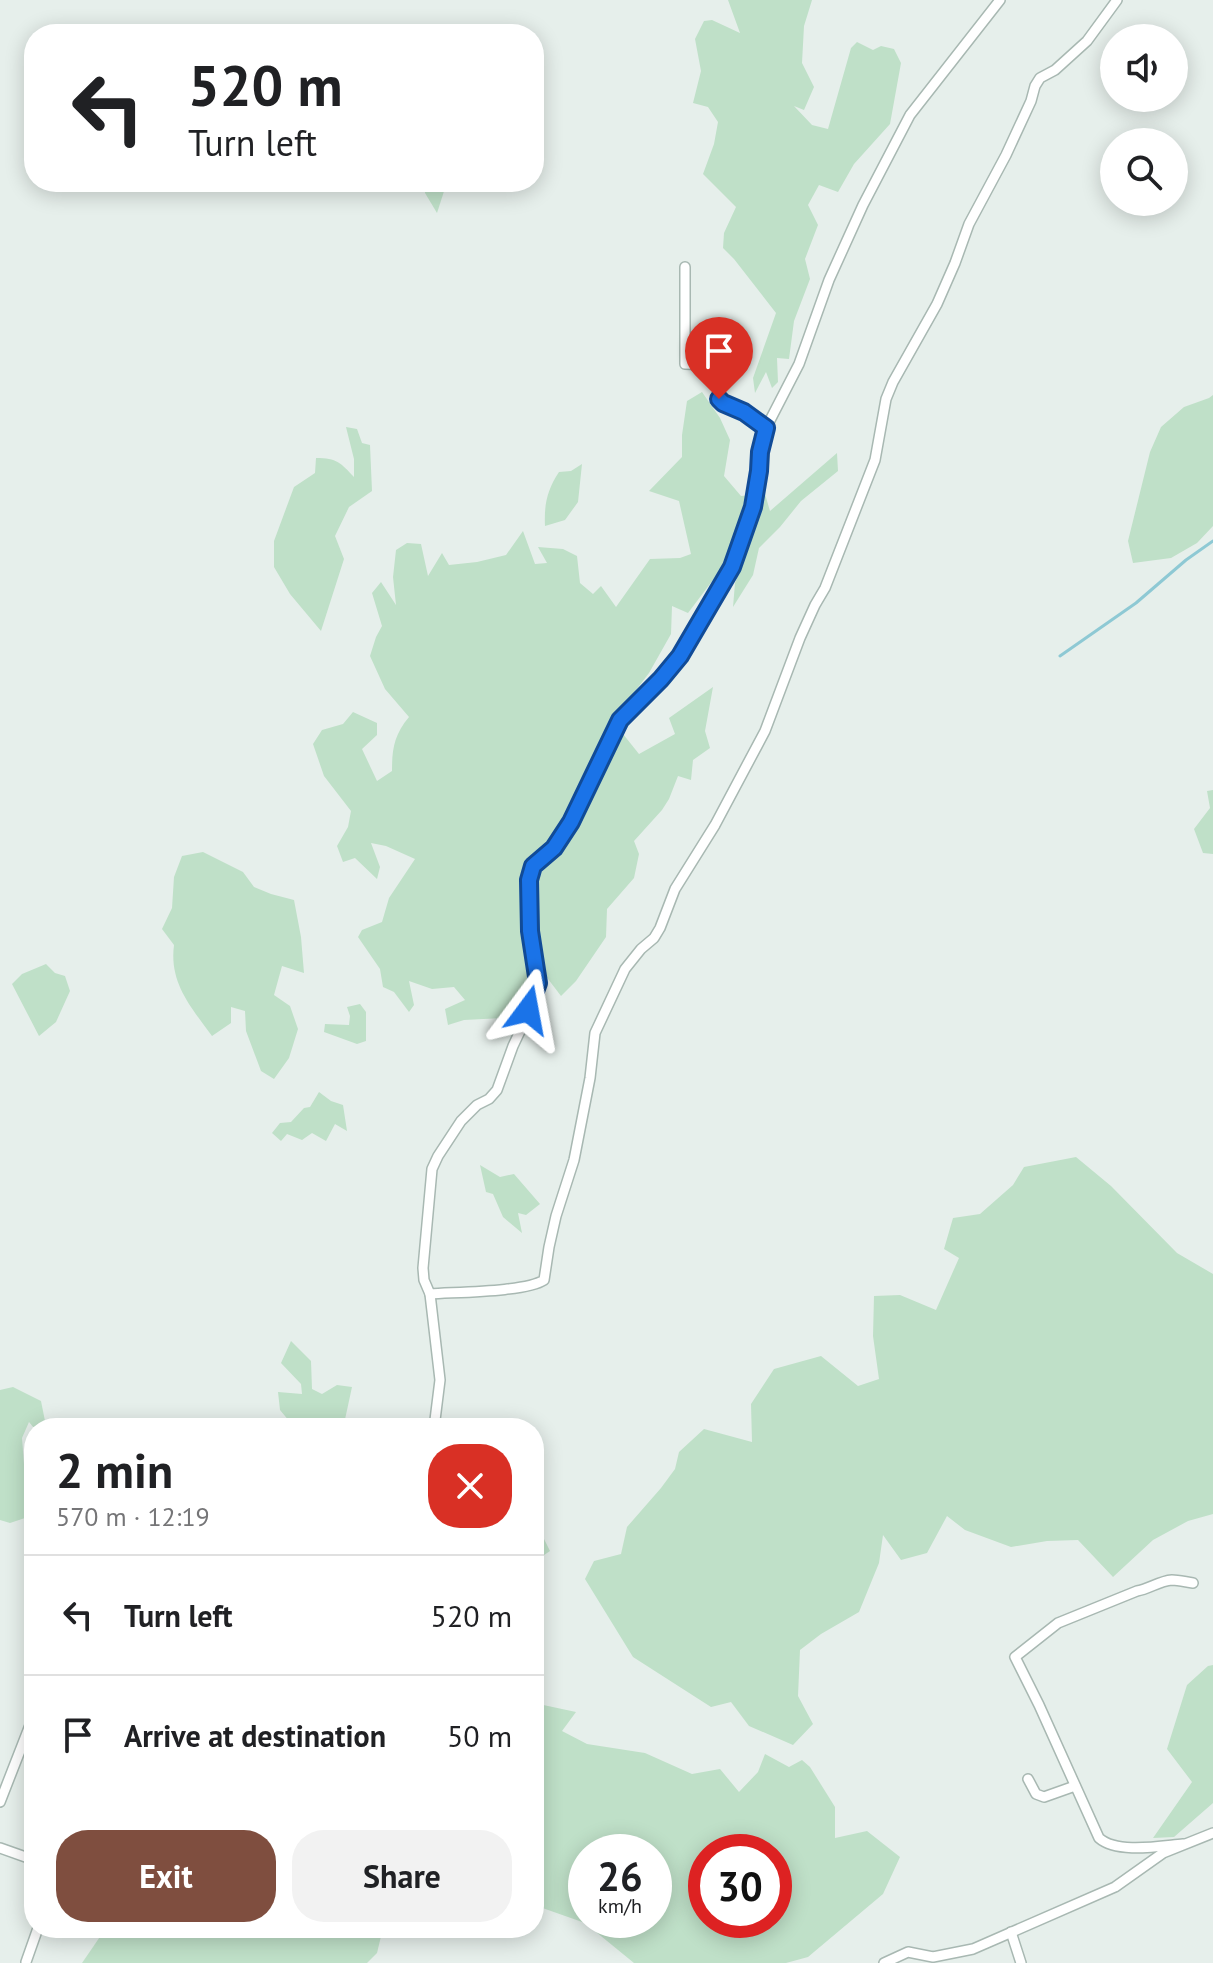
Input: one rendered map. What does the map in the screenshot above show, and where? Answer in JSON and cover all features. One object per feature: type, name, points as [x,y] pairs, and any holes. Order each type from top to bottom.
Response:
[{"type":"street","points":[[435,1418],[440,1380],[430,1294],[423,1268],[432,1169],[461,1121],[497,1090],[538,983],[530,931],[529,880],[533,866],[554,848],[571,822],[620,720],[680,656],[732,567],[753,507],[766,428],[799,364],[833,270],[910,115],[1000,0]]},
{"type":"street","points":[[430,1294],[519,1288],[543,1282],[556,1216],[574,1160],[590,1078],[595,1033],[625,969],[660,928],[675,889],[715,825],[765,731],[800,638],[825,588],[875,460],[884,408],[893,382],[937,304],[969,224],[1006,155],[1035,86],[1040,78],[1055,70],[1087,41],[1117,0]]},
{"type":"street","points":[[685,267],[685,364],[710,365],[718,371],[720,401],[744,412],[766,428]]},
{"type":"street","points":[[1183,1844],[1137,1847],[1105,1843],[1099,1838],[1015,1656],[1072,1616],[1137,1591],[1148,1590],[1158,1583],[1171,1580],[1193,1583]]},
{"type":"street","points":[[0,1802],[24,1741]]},
{"type":"street","points":[[1028,1779],[1036,1794],[1044,1797],[1075,1786]]},
{"type":"street","points":[[884,1963],[908,1952],[933,1957],[973,1949],[1115,1887],[1156,1858],[1213,1833]]},
{"type":"street","points":[[0,1848],[24,1856]]},
{"type":"street","points":[[1011,1932],[1021,1963]]},
{"type":"street","points":[[26,1962],[34,1938]]},
{"type":"green space","points":[[728,0],[812,0],[804,26],[802,63],[814,87],[804,110],[794,106],[812,125],[828,129],[851,48],[857,42],[873,50],[881,46],[894,49],[901,63],[890,124],[854,164],[838,192],[819,185],[808,205],[818,225],[805,259],[810,279],[794,321],[789,359],[777,358],[778,382],[772,388],[766,372],[755,393],[753,378],[776,313],[723,248],[724,233],[736,207],[703,174],[718,122],[708,107],[693,103],[701,71],[695,39],[704,21],[712,20],[740,33]]},
{"type":"green space","points":[[444,192],[437,213],[425,193]]},
{"type":"green space","points":[[702,392],[720,418],[730,440],[724,476],[741,496],[765,494],[770,511],[837,453],[838,471],[801,501],[759,548],[753,575],[733,607],[735,583],[745,557],[728,554],[719,572],[688,613],[672,606],[671,634],[649,673],[630,698],[631,722],[623,734],[639,754],[675,734],[669,718],[713,687],[705,731],[710,748],[693,760],[691,780],[678,776],[662,810],[634,841],[639,854],[634,878],[607,909],[606,937],[576,981],[561,996],[545,975],[503,1018],[464,1020],[448,1025],[445,1009],[465,1000],[454,987],[432,989],[409,981],[414,1005],[409,1012],[394,992],[383,987],[380,969],[358,937],[362,930],[382,922],[389,898],[415,859],[371,843],[380,867],[377,879],[355,858],[343,862],[337,846],[348,827],[351,811],[324,776],[313,744],[322,730],[343,724],[353,712],[377,723],[377,735],[362,749],[377,781],[392,771],[395,742],[409,717],[385,689],[370,656],[382,626],[372,593],[381,582],[396,605],[393,577],[396,550],[407,543],[421,544],[428,576],[442,553],[449,565],[506,555],[523,531],[535,564],[547,563],[538,547],[563,549],[577,556],[580,583],[593,594],[601,586],[616,607],[650,559],[680,558],[691,554],[679,501],[649,491],[682,457],[687,401]]},
{"type":"green space","points":[[1213,395],[1213,526],[1197,543],[1171,558],[1133,563],[1128,541],[1150,452],[1161,427],[1184,407]]},
{"type":"green space","points":[[346,427],[357,429],[362,443],[370,445],[372,491],[349,507],[335,536],[344,559],[321,631],[290,594],[274,567],[274,541],[294,487],[315,473],[316,458],[338,462],[354,477],[354,459]]},
{"type":"green space","points":[[582,464],[578,502],[565,520],[545,526],[547,498],[559,472],[571,471]]},
{"type":"green space","points":[[1213,790],[1213,854],[1203,853],[1194,829],[1210,808],[1207,791]]},
{"type":"green space","points":[[203,852],[243,872],[254,887],[294,900],[304,973],[282,966],[274,995],[290,1006],[298,1029],[289,1058],[274,1079],[261,1071],[246,1031],[245,1011],[231,1007],[231,1023],[212,1036],[178,983],[173,959],[174,945],[162,929],[172,908],[174,877],[182,856]]},
{"type":"green space","points":[[46,964],[55,973],[65,976],[70,991],[56,1022],[39,1036],[12,984],[22,974]]},
{"type":"green space","points":[[360,1004],[366,1012],[366,1041],[357,1044],[324,1032],[325,1024],[349,1025],[347,1007]]},
{"type":"green space","points":[[319,1092],[343,1105],[347,1131],[335,1124],[326,1141],[312,1133],[302,1140],[287,1134],[281,1141],[272,1133],[280,1123],[291,1122],[304,1108],[310,1107]]},
{"type":"green space","points":[[1076,1157],[1111,1186],[1177,1253],[1213,1274],[1213,1514],[1188,1521],[1153,1540],[1113,1577],[1078,1540],[1011,1547],[965,1530],[947,1516],[927,1553],[901,1560],[883,1535],[879,1563],[859,1612],[800,1650],[798,1696],[813,1724],[793,1745],[749,1726],[731,1702],[711,1707],[633,1657],[585,1579],[594,1561],[621,1554],[627,1527],[675,1469],[679,1452],[704,1429],[752,1442],[751,1404],[774,1369],[821,1356],[858,1386],[879,1379],[873,1336],[874,1296],[900,1295],[936,1310],[959,1258],[944,1249],[953,1218],[980,1214],[1013,1185],[1024,1167]]},
{"type":"green space","points":[[480,1165],[500,1177],[514,1174],[540,1204],[526,1215],[518,1213],[522,1233],[503,1217],[493,1194],[486,1192]]},
{"type":"green space","points":[[291,1341],[311,1361],[312,1389],[322,1394],[337,1385],[352,1387],[345,1418],[287,1418],[280,1410],[278,1392],[302,1394],[301,1384],[281,1363]]},
{"type":"green space","points":[[13,1387],[41,1401],[44,1418],[24,1418],[24,1518],[10,1523],[0,1520],[0,1390]]},
{"type":"green space","points":[[544,1539],[550,1551],[544,1555]]},
{"type":"green space","points":[[1213,1665],[1213,1803],[1174,1837],[1153,1838],[1192,1782],[1167,1749],[1187,1685]]},
{"type":"green space","points":[[544,1705],[576,1712],[562,1731],[587,1744],[645,1753],[692,1774],[720,1769],[739,1792],[758,1772],[765,1754],[789,1767],[802,1760],[810,1767],[835,1807],[835,1838],[867,1831],[900,1857],[883,1894],[808,1957],[786,1963],[634,1963],[603,1938],[672,1938],[672,1834],[568,1834],[568,1917],[544,1909]]},
{"type":"green space","points":[[99,1938],[381,1938],[377,1953],[367,1963],[82,1963]]},
{"type":"waterway","points":[[1060,656],[1136,603],[1213,541]]},
{"type":"route","points":[[528,1010],[538,983],[530,939],[529,880],[533,866],[554,848],[571,822],[620,720],[680,656],[732,567],[746,531],[766,428],[719,399]]}]
